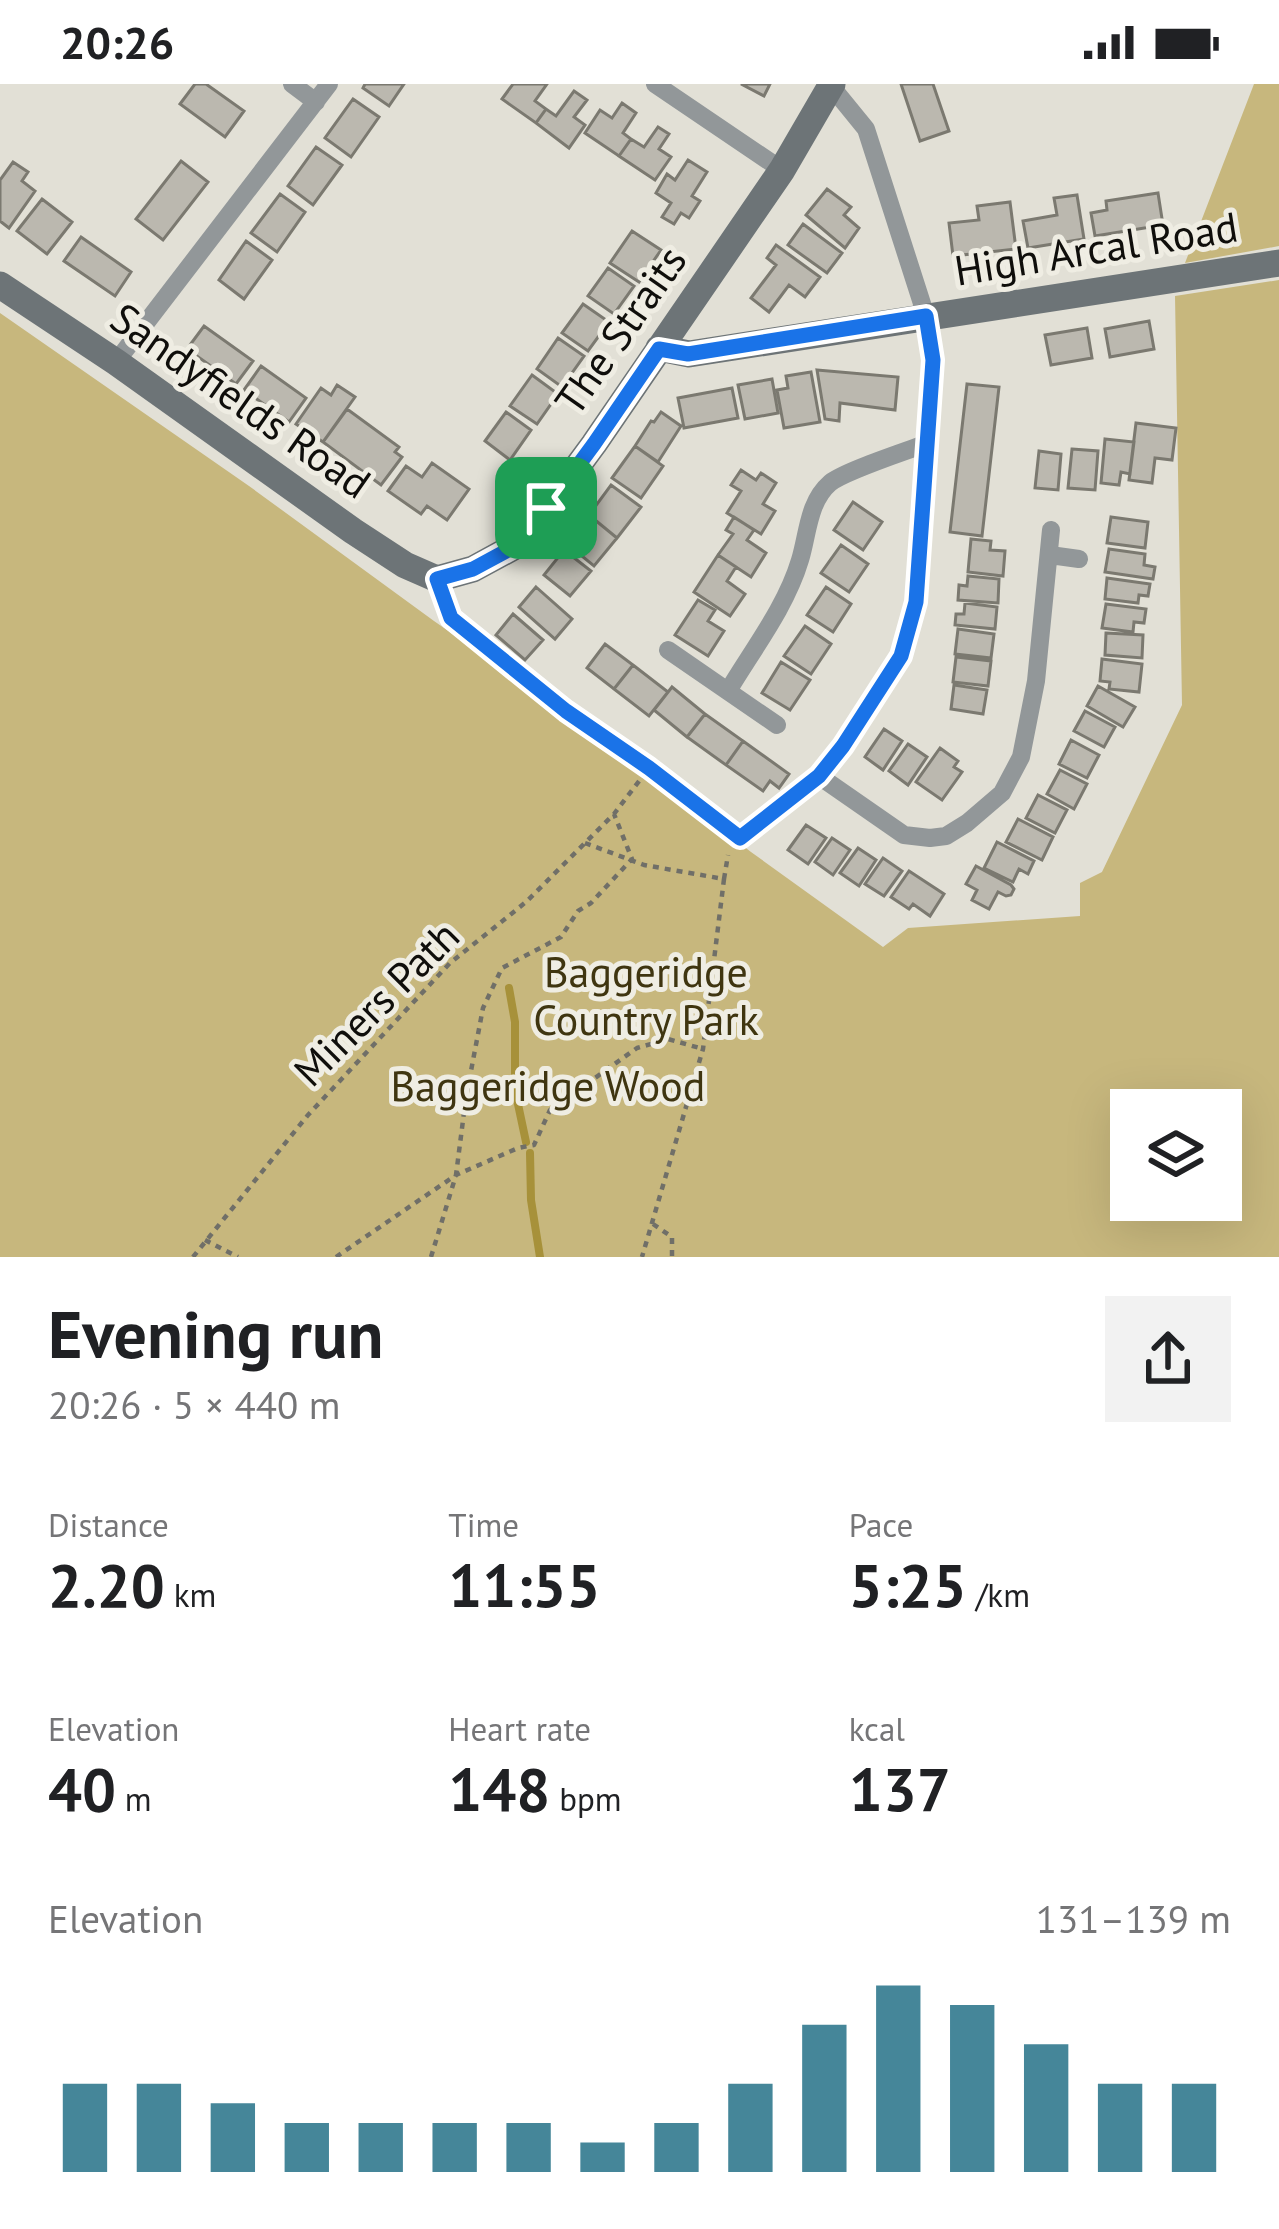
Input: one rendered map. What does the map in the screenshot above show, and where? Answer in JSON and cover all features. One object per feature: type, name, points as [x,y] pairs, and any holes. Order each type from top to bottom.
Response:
[{"type":"street","points":[[292,84],[316,102]]},
{"type":"street","points":[[116,362],[329,84]]},
{"type":"street","points":[[655,84],[782,170]]},
{"type":"street","name":"The Straits","points":[[437,579],[473,569],[521,543],[782,170],[832,85]]},
{"type":"street","name":"High Arcal Road","points":[[832,85],[866,129],[926,316]]},
{"type":"street","name":"High Arcal Road","points":[[659,349],[688,354],[1279,263]]},
{"type":"street","name":"Sandyfields Road","points":[[0,285],[405,565],[437,579]]},
{"type":"street","points":[[740,838],[819,776],[891,675],[909,637],[916,602],[933,360],[926,316]]},
{"type":"street","points":[[728,691],[788,592],[813,506],[821,495],[832,482],[925,444]]},
{"type":"street","points":[[819,776],[904,835],[929,838],[946,836],[967,824],[1002,793],[1021,758],[1036,681],[1051,530]]},
{"type":"street","points":[[1050,556],[1079,559]]},
{"type":"street","points":[[668,650],[777,725]]},
{"type":"path","points":[[437,579],[451,618],[566,711],[740,838]]},
{"type":"path","name":"Miners Path","points":[[205,1240],[308,1115],[450,963],[526,902],[614,814],[649,768]]},
{"type":"path","points":[[614,814],[632,859]]},
{"type":"path","points":[[585,843],[644,865],[724,878],[703,1049],[642,1257]]},
{"type":"path","points":[[431,1257],[456,1175],[483,1008],[502,968],[561,938],[578,911],[632,859]]},
{"type":"path","points":[[336,1257],[456,1175],[534,1145],[550,1110],[637,1048],[668,1039],[703,1049]]},
{"type":"path","name":"Miners Path","points":[[193,1257],[220,1221],[205,1240]]},
{"type":"path","points":[[652,1224],[672,1237],[672,1257]]},
{"type":"path","points":[[205,1240],[238,1257]]},
{"type":"green space","points":[[1254,84],[1279,84],[1279,246],[1185,263]]},
{"type":"green space","points":[[1279,280],[1279,1257],[0,1257],[0,313],[635,761],[883,947],[908,928],[1080,916],[1080,883],[1102,872],[1182,705],[1175,296]]},
{"type":"building","points":[[195,84],[206,84],[244,111],[225,137],[180,104]]},
{"type":"building","points":[[365,84],[404,84],[389,106],[363,88]]},
{"type":"building","points":[[513,84],[547,84],[535,101],[546,109],[536,123],[502,99]]},
{"type":"building","points":[[741,84],[770,84],[764,96]]},
{"type":"building","points":[[901,84],[933,84],[949,131],[920,141]]},
{"type":"building","points":[[574,91],[587,100],[574,117],[585,125],[569,148],[536,123],[546,109],[556,116]]},
{"type":"building","points":[[353,99],[379,117],[351,157],[325,138]]},
{"type":"building","points":[[622,103],[636,113],[623,133],[631,139],[619,156],[585,133],[600,110],[612,118]]},
{"type":"building","points":[[658,127],[669,134],[659,149],[671,157],[655,180],[619,156],[631,139],[644,147]]},
{"type":"building","points":[[316,147],[342,165],[313,205],[288,186]]},
{"type":"building","points":[[688,160],[707,172],[692,196],[700,201],[689,218],[681,213],[674,224],[662,217],[671,203],[656,193],[667,174],[675,180]]},
{"type":"building","points":[[181,161],[208,182],[163,240],[136,219]]},
{"type":"building","points":[[13,162],[28,172],[22,181],[35,191],[9,228],[0,221],[0,180]]},
{"type":"building","points":[[827,189],[851,207],[844,215],[859,228],[845,248],[806,215]]},
{"type":"building","points":[[1158,193],[1163,225],[1095,236],[1091,213],[1107,210],[1106,201]]},
{"type":"building","points":[[280,194],[305,212],[277,252],[251,233]]},
{"type":"building","points":[[1077,195],[1084,239],[1028,248],[1023,221],[1057,215],[1054,198]]},
{"type":"building","points":[[42,199],[72,222],[47,254],[17,231]]},
{"type":"building","points":[[1010,202],[1016,249],[953,256],[949,223],[979,220],[977,206]]},
{"type":"building","points":[[803,224],[842,253],[827,273],[788,245]]},
{"type":"building","points":[[632,231],[661,250],[639,282],[610,263]]},
{"type":"building","points":[[81,237],[131,272],[115,296],[64,261]]},
{"type":"building","points":[[246,241],[272,260],[244,299],[219,280]]},
{"type":"building","points":[[776,245],[820,277],[805,297],[789,285],[769,312],[751,298],[776,265],[767,258]]},
{"type":"building","points":[[608,268],[634,286],[614,314],[588,296]]},
{"type":"building","points":[[583,304],[609,322],[588,351],[562,333]]},
{"type":"building","points":[[1149,321],[1154,349],[1110,357],[1105,329]]},
{"type":"building","points":[[204,326],[253,361],[236,384],[187,349]]},
{"type":"building","points":[[1087,328],[1092,358],[1051,365],[1045,335]]},
{"type":"building","points":[[558,338],[584,356],[562,387],[537,369]]},
{"type":"building","points":[[261,366],[306,398],[289,422],[244,390]]},
{"type":"building","points":[[817,370],[898,377],[895,410],[840,403],[839,421],[825,419]]},
{"type":"building","points":[[811,372],[820,422],[784,428],[777,390],[788,388],[786,376]]},
{"type":"building","points":[[532,375],[558,394],[537,424],[510,406]]},
{"type":"building","points":[[772,379],[778,413],[745,419],[738,385]]},
{"type":"building","points":[[967,384],[999,387],[982,536],[950,532]]},
{"type":"building","points":[[337,385],[355,397],[323,442],[296,424],[321,388],[331,395]]},
{"type":"building","points":[[732,388],[738,418],[684,428],[678,398]]},
{"type":"building","points":[[347,409],[399,447],[395,452],[402,457],[381,485],[323,442]]},
{"type":"building","points":[[506,412],[531,430],[510,460],[485,441]]},
{"type":"building","points":[[661,412],[681,426],[658,462],[635,446]]},
{"type":"building","points":[[1136,423],[1176,428],[1172,460],[1155,458],[1152,483],[1129,480]]},
{"type":"building","points":[[1105,439],[1134,442],[1130,474],[1121,472],[1119,485],[1101,483]]},
{"type":"building","points":[[635,446],[663,466],[641,498],[612,478]]},
{"type":"building","points":[[1072,449],[1098,451],[1095,490],[1068,488]]},
{"type":"building","points":[[1039,451],[1061,454],[1058,490],[1035,488]]},
{"type":"building","points":[[432,463],[469,489],[447,520],[427,506],[421,514],[388,491],[406,466],[422,477]]},
{"type":"building","points":[[741,470],[756,480],[761,473],[776,483],[763,504],[775,511],[761,534],[727,513],[741,491],[731,485]]},
{"type":"building","points":[[611,485],[641,507],[617,538],[589,515]]},
{"type":"building","points":[[853,502],[882,522],[863,550],[834,530]]},
{"type":"building","points":[[589,515],[617,538],[594,566],[566,543]]},
{"type":"building","points":[[734,517],[754,530],[747,540],[766,553],[751,577],[718,555],[733,534],[726,530]]},
{"type":"building","points":[[1111,517],[1148,522],[1145,548],[1107,543]]},
{"type":"building","points":[[971,539],[991,541],[990,550],[1005,551],[1003,576],[968,572]]},
{"type":"building","points":[[841,545],[868,564],[849,592],[821,573]]},
{"type":"building","points":[[1109,549],[1145,554],[1144,565],[1155,567],[1153,579],[1105,572]]},
{"type":"building","points":[[564,550],[591,571],[570,596],[544,575]]},
{"type":"building","points":[[718,555],[736,567],[727,581],[745,594],[730,616],[694,592]]},
{"type":"building","points":[[968,576],[999,579],[998,603],[958,600],[959,585],[967,586]]},
{"type":"building","points":[[1107,578],[1150,584],[1148,596],[1139,595],[1138,603],[1105,599]]},
{"type":"building","points":[[536,587],[572,619],[555,639],[519,607]]},
{"type":"building","points":[[826,587],[851,604],[833,632],[807,615]]},
{"type":"building","points":[[698,600],[715,610],[708,621],[724,631],[708,656],[675,635]]},
{"type":"building","points":[[965,603],[997,607],[995,629],[955,625],[956,614],[964,614]]},
{"type":"building","points":[[1106,604],[1146,609],[1144,623],[1134,622],[1133,632],[1102,628]]},
{"type":"building","points":[[513,614],[543,640],[525,660],[496,635]]},
{"type":"building","points":[[805,626],[831,644],[811,674],[784,656]]},
{"type":"building","points":[[958,629],[994,634],[991,658],[955,654]]},
{"type":"building","points":[[1106,633],[1143,635],[1142,658],[1105,655]]},
{"type":"building","points":[[605,644],[633,665],[614,689],[587,668]]},
{"type":"building","points":[[956,657],[991,661],[988,686],[953,682]]},
{"type":"building","points":[[1102,659],[1142,664],[1139,692],[1109,689],[1110,682],[1100,681]]},
{"type":"building","points":[[781,662],[810,680],[790,710],[762,693]]},
{"type":"building","points":[[633,665],[668,692],[649,716],[614,689]]},
{"type":"building","points":[[954,685],[987,690],[983,714],[951,709]]},
{"type":"building","points":[[1098,686],[1135,707],[1123,727],[1087,706]]},
{"type":"building","points":[[672,687],[705,714],[687,737],[654,710]]},
{"type":"building","points":[[1085,711],[1115,727],[1104,747],[1074,731]]},
{"type":"building","points":[[705,714],[743,741],[726,765],[687,737]]},
{"type":"building","points":[[884,729],[902,741],[883,770],[865,757]]},
{"type":"building","points":[[1071,740],[1099,755],[1087,778],[1059,764]]},
{"type":"building","points":[[743,741],[789,774],[779,788],[770,781],[763,791],[726,765]]},
{"type":"building","points":[[908,744],[927,757],[908,785],[889,771]]},
{"type":"building","points":[[940,748],[958,761],[954,767],[962,772],[942,800],[916,782]]},
{"type":"building","points":[[1060,770],[1087,784],[1074,809],[1047,794]]},
{"type":"building","points":[[1038,795],[1067,810],[1055,833],[1026,818]]},
{"type":"building","points":[[1018,819],[1053,837],[1042,860],[1006,842]]},
{"type":"building","points":[[806,825],[826,838],[808,864],[788,850]]},
{"type":"building","points":[[832,838],[850,850],[833,875],[815,862]]},
{"type":"building","points":[[997,842],[1034,861],[1028,874],[1019,869],[1013,882],[984,868]]},
{"type":"building","points":[[858,848],[876,860],[859,886],[840,873]]},
{"type":"building","points":[[883,858],[902,871],[884,896],[865,884]]},
{"type":"building","points":[[976,866],[1011,885],[1011,895],[998,892],[989,909],[972,900],[977,890],[966,884]]},
{"type":"building","points":[[909,871],[944,894],[930,916],[891,897]]},
{"type":"waterway","points":[[509,988],[515,1022],[515,1090],[526,1142]]},
{"type":"waterway","points":[[530,1153],[540,1257]]},
{"type":"route","points":[[926,316],[933,360],[916,602],[909,637],[891,675],[819,776],[740,838],[566,711],[451,618],[437,579],[473,569],[521,543],[546,508],[659,349],[688,354],[926,316]]},
{"type":"park label","name":"Baggeridge Country Park","points":[[646,995]]},
{"type":"park label","name":"Baggeridge Wood","points":[[548,1085]]}]
